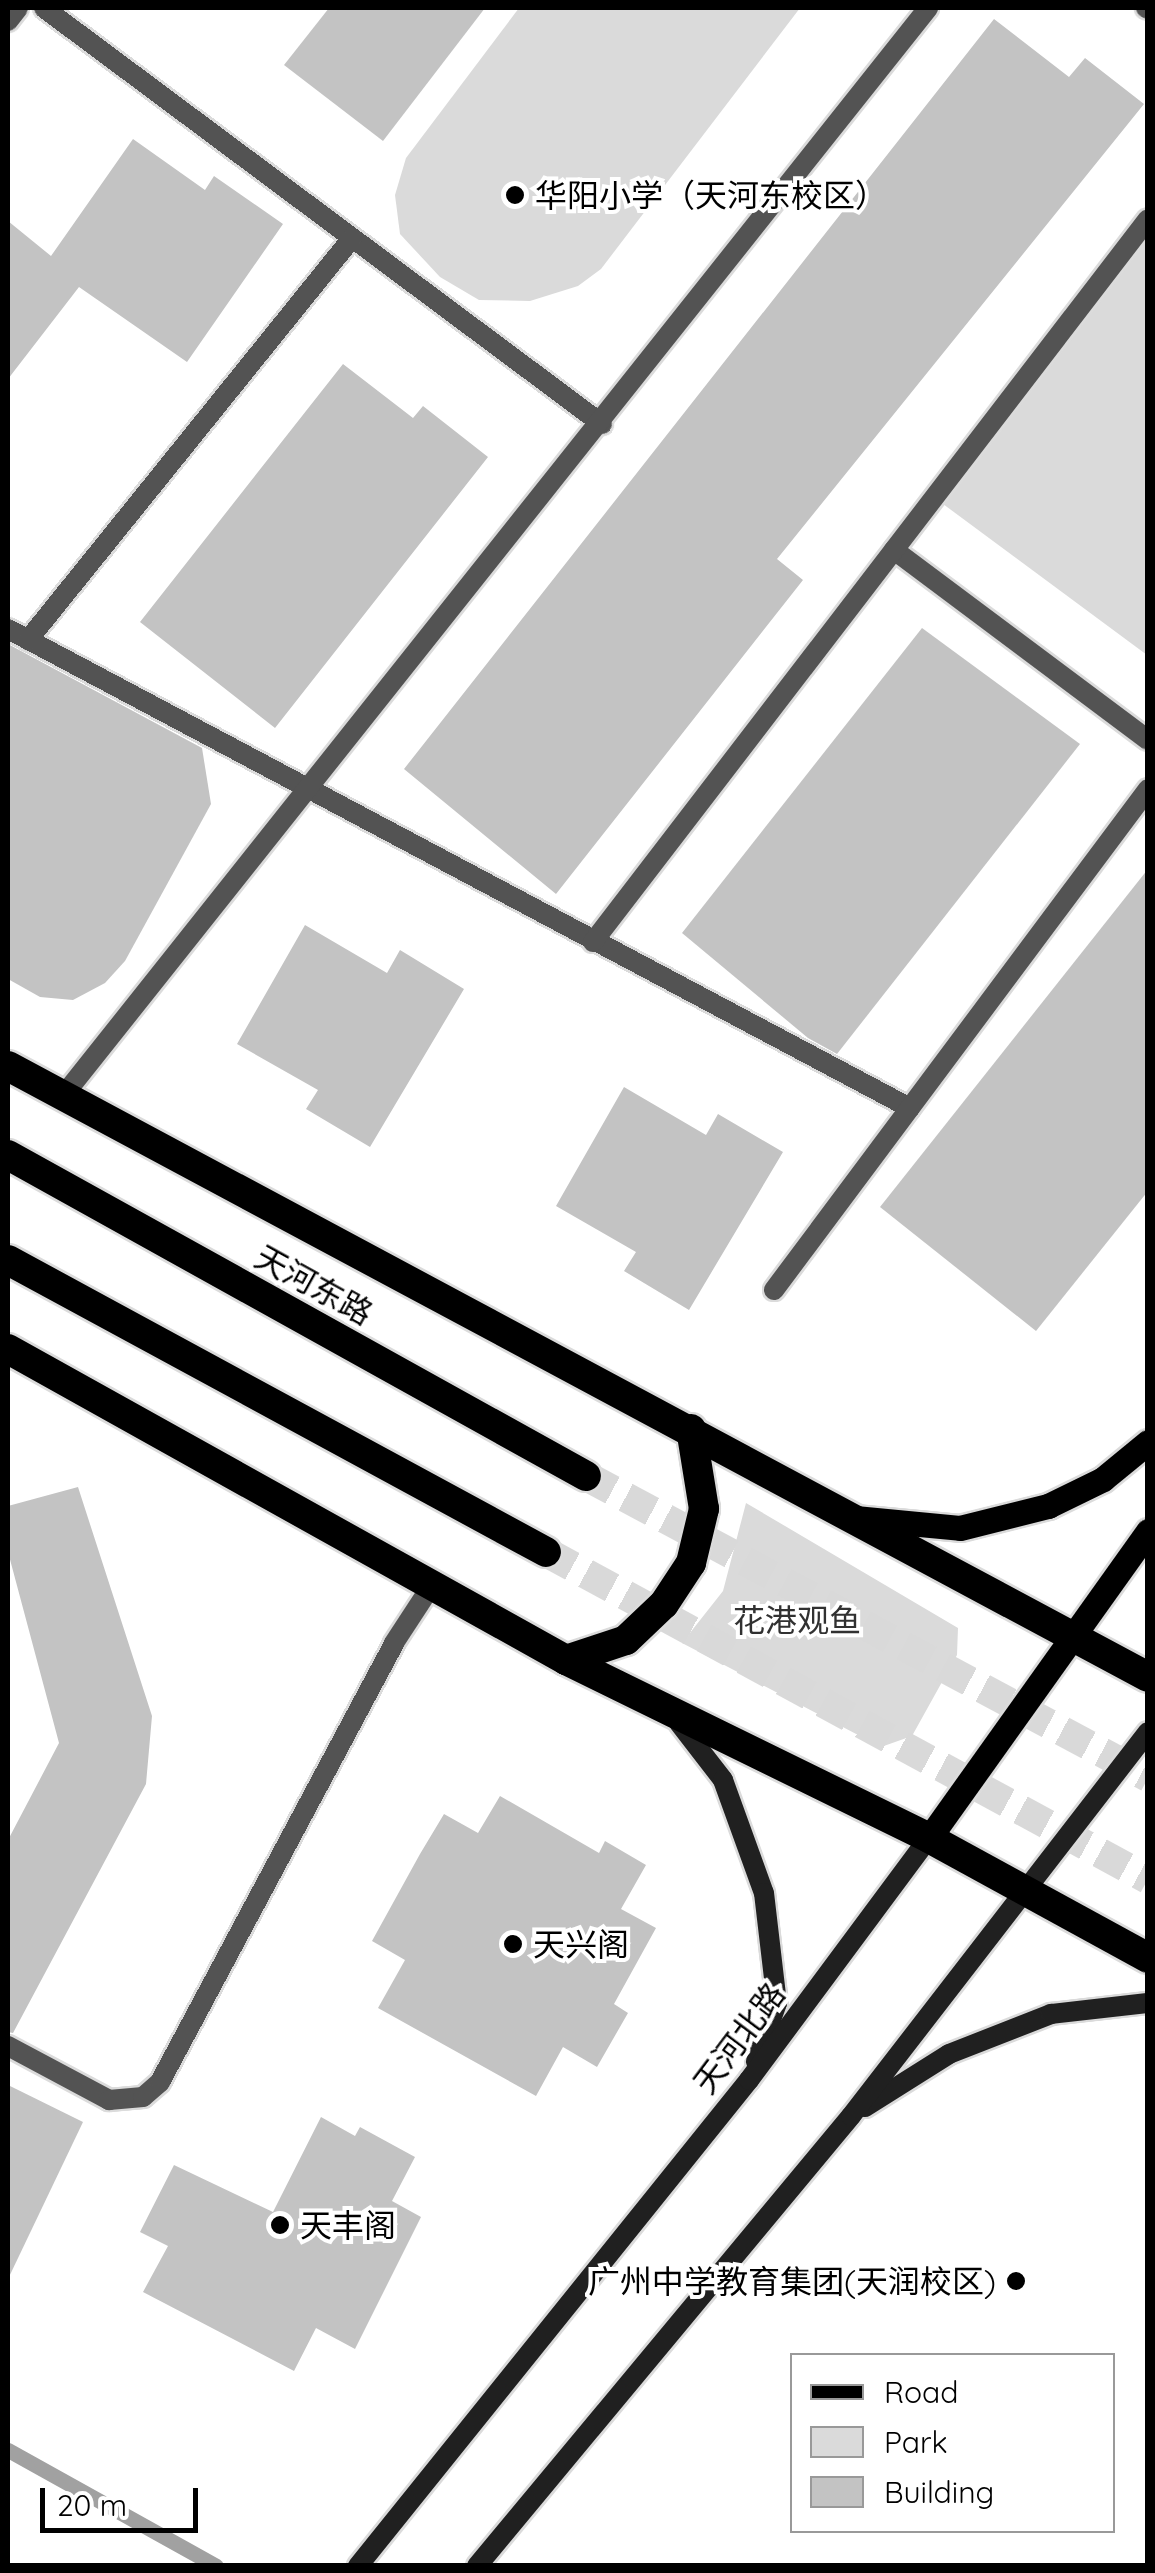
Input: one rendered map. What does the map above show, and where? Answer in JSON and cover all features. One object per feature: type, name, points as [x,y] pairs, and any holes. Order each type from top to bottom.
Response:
[{"type":"highway","points":[[8,1066],[691,1429],[1148,1678]]},
{"type":"highway","name":"天河东路","points":[[8,1156],[586,1476]]},
{"type":"highway","points":[[8,1260],[546,1552]]},
{"type":"highway","points":[[8,1350],[566,1660],[929,1838],[1148,1958]]},
{"type":"highway","points":[[566,1660],[626,1640],[664,1604],[691,1563],[704,1510],[691,1429]]},
{"type":"main road","points":[[856,1518],[960,1528],[1048,1506],[1102,1479],[1148,1442]]},
{"type":"main road","name":"天河北路","points":[[358,2566],[749,2080],[929,1838],[1148,1531]]},
{"type":"main road","points":[[670,1714],[704,1748],[724,1780],[764,1893],[776,2003],[749,2080]]},
{"type":"main road","points":[[477,2566],[850,2116],[1028,1892],[1148,1732]]},
{"type":"main road","points":[[850,2116],[948,2054],[1051,2014],[1148,2003]]},
{"type":"street","points":[[8,21],[18,8]]},
{"type":"street","points":[[44,8],[602,424]]},
{"type":"street","points":[[63,1096],[306,788],[602,424],[928,8]]},
{"type":"street","points":[[593,942],[1148,219]]},
{"type":"street","points":[[28,640],[352,238]]},
{"type":"street","points":[[894,550],[1148,740]]},
{"type":"street","points":[[8,629],[910,1108]]},
{"type":"street","points":[[774,1290],[1148,790]]},
{"type":"street","points":[[8,2046],[110,2100],[143,2097],[160,2082],[394,1644],[432,1585]]},
{"type":"green space","points":[[519,8],[800,8],[601,269],[578,286],[530,301],[479,300],[440,277],[400,234],[395,195],[406,158]]},
{"type":"green space","points":[[1147,217],[1147,655],[939,501]]},
{"type":"green space","name":"花港观鱼","points":[[746,1503],[958,1628],[957,1655],[912,1736],[881,1747],[682,1643],[723,1591]]},
{"type":"building","points":[[329,8],[485,8],[383,141],[284,65]]},
{"type":"building","points":[[994,19],[1069,77],[1085,58],[1144,104],[777,559],[803,580],[556,894],[404,769]]},
{"type":"building","points":[[133,139],[205,190],[214,176],[283,224],[187,362],[79,287],[8,379],[8,221],[51,256]]},
{"type":"building","points":[[343,364],[413,418],[423,406],[488,457],[275,728],[140,622]]},
{"type":"building","points":[[922,628],[1080,744],[837,1054],[808,1038],[682,933]]},
{"type":"building","points":[[8,644],[202,748],[211,804],[125,961],[105,983],[73,1000],[40,997],[8,979]]},
{"type":"building","points":[[1148,869],[1148,1191],[1036,1331],[880,1207]]},
{"type":"building","points":[[305,925],[387,973],[400,950],[464,989],[370,1147],[306,1109],[318,1090],[237,1044]]},
{"type":"building","points":[[624,1087],[706,1135],[718,1114],[783,1152],[689,1310],[624,1271],[636,1252],[556,1206]]},
{"type":"building","points":[[78,1487],[152,1716],[146,1784],[13,2033],[8,2032],[8,1840],[59,1743],[8,1552],[8,1506]]},
{"type":"building","name":"天兴阁","points":[[500,1796],[599,1853],[605,1841],[646,1865],[621,1909],[656,1928],[614,2004],[628,2013],[597,2067],[563,2047],[536,2096],[378,2008],[405,1960],[372,1941],[420,1854],[444,1814],[478,1833]]},
{"type":"building","points":[[8,2085],[83,2122],[8,2279]]},
{"type":"building","name":"天丰阁","points":[[321,2117],[355,2136],[360,2127],[415,2157],[392,2201],[421,2217],[355,2349],[316,2328],[294,2371],[143,2292],[168,2246],[140,2232],[174,2165],[273,2212]]},
{"type":"waterway","points":[[8,2450],[216,2566]]},
{"type":"tunnel","points":[[586,1476],[1148,1777]]},
{"type":"tunnel","points":[[546,1552],[1148,1879]]},
{"type":"place","name":"华阳小学（天河东校区）","points":[[515,195]]},
{"type":"place","name":"天兴阁","points":[[513,1944]]},
{"type":"place","name":"天丰阁","points":[[280,2225]]},
{"type":"place","name":"广州中学教育集团(天润校区)","points":[[1016,2281]]}]
